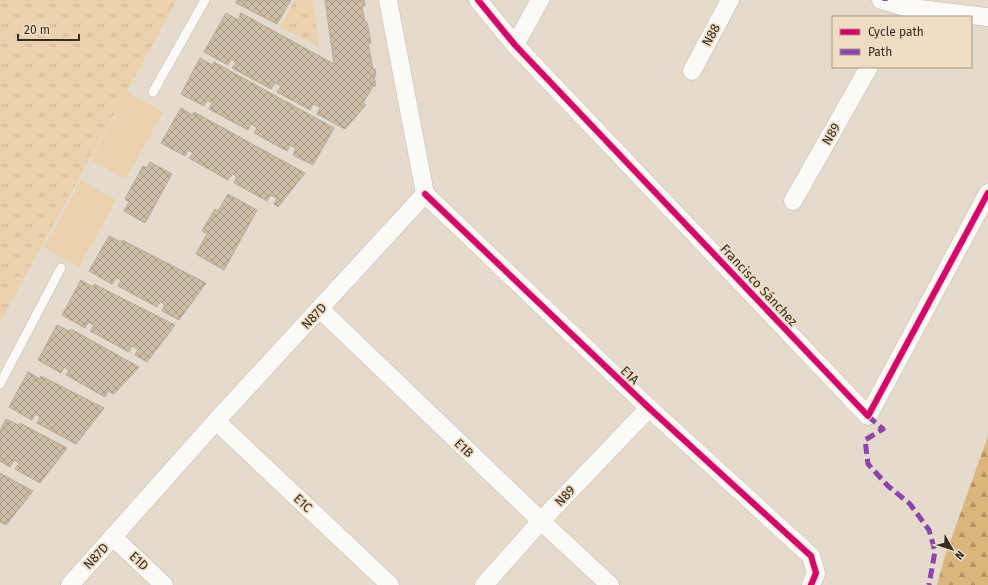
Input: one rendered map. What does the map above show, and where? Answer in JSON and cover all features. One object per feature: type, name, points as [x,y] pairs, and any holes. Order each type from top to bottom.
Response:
[{"type":"street","points":[[388,0],[425,194]]},
{"type":"street","name":"Francisco Sánchez","points":[[478,0],[515,44],[868,416],[983,217]]},
{"type":"street","points":[[515,44],[540,0]]},
{"type":"street","name":"N88","points":[[692,71],[730,0]]},
{"type":"street","points":[[884,0],[901,12],[971,16]]},
{"type":"street","points":[[972,16],[988,17]]},
{"type":"street","name":"N89","points":[[793,201],[868,68]]},
{"type":"street","points":[[983,217],[988,193]]},
{"type":"street","name":"N87D","points":[[70,585],[216,421],[320,310],[425,194]]},
{"type":"street","name":"E1A","points":[[425,194],[649,408],[811,556],[814,579]]},
{"type":"street","name":"E1B","points":[[320,310],[610,585]]},
{"type":"street","name":"N89","points":[[484,585],[541,521],[649,408]]},
{"type":"street","name":"E1C","points":[[216,421],[390,585]]},
{"type":"street","name":"E1D","points":[[114,537],[164,585]]},
{"type":"lane","points":[[153,92],[205,0]]},
{"type":"lane","points":[[0,384],[60,268]]},
{"type":"green space","points":[[0,0],[177,0],[0,322]]},
{"type":"green space","points":[[295,0],[313,0],[319,47],[280,27]]},
{"type":"green space","points":[[127,92],[163,112],[126,179],[91,160]]},
{"type":"green space","points":[[81,180],[116,200],[79,267],[44,248]]},
{"type":"green space","points":[[988,436],[988,585],[937,585],[945,556]]},
{"type":"building","points":[[237,0],[291,0],[277,24],[236,3]]},
{"type":"building","points":[[325,0],[364,0],[365,6],[362,6],[371,43],[368,43],[373,69],[375,69],[376,76],[374,77],[376,86],[373,86],[363,103],[366,105],[345,129],[317,114],[320,107],[313,104],[310,110],[277,92],[281,86],[275,83],[271,89],[232,68],[236,62],[231,59],[228,65],[204,52],[226,13],[238,20],[241,13],[334,64]]},
{"type":"building","points":[[200,58],[212,65],[214,62],[334,128],[313,165],[293,155],[296,149],[290,145],[287,151],[254,133],[257,128],[251,124],[248,130],[209,109],[212,103],[207,100],[204,106],[181,94]]},
{"type":"building","points":[[181,108],[192,115],[194,112],[305,173],[278,207],[274,204],[277,198],[270,195],[267,201],[234,183],[237,177],[232,174],[228,180],[189,158],[193,153],[188,150],[185,156],[161,143]]},
{"type":"building","points":[[150,162],[172,174],[145,223],[124,211],[129,202],[125,199],[143,166],[147,168]]},
{"type":"building","points":[[228,194],[257,210],[224,270],[196,254],[207,234],[202,231],[215,209],[218,211]]},
{"type":"building","points":[[109,236],[121,242],[122,240],[206,283],[179,320],[162,311],[165,305],[160,302],[157,307],[118,286],[121,280],[116,278],[112,284],[89,271]]},
{"type":"building","points":[[81,280],[93,287],[94,284],[175,325],[147,362],[135,355],[138,349],[132,346],[129,352],[90,331],[94,325],[88,322],[85,328],[62,315]]},
{"type":"building","points":[[57,325],[69,331],[71,329],[139,367],[114,394],[108,391],[105,397],[66,375],[69,370],[64,367],[61,373],[38,360]]},
{"type":"building","points":[[28,372],[40,379],[41,376],[104,408],[76,444],[37,423],[40,417],[35,414],[32,420],[9,407]]},
{"type":"building","points":[[6,419],[18,425],[20,423],[67,448],[40,483],[15,469],[19,463],[14,460],[10,467],[0,461],[0,431]]},
{"type":"building","points":[[0,473],[33,491],[6,525],[0,522]]},
{"type":"marked path","points":[[868,416],[883,429],[865,440],[868,464],[888,486],[910,504],[929,530],[935,551],[929,585]]},
{"type":"cycle path","points":[[478,0],[515,45],[868,416],[988,193]]},
{"type":"cycle path","points":[[425,194],[649,408],[811,556],[816,573],[811,585]]}]
